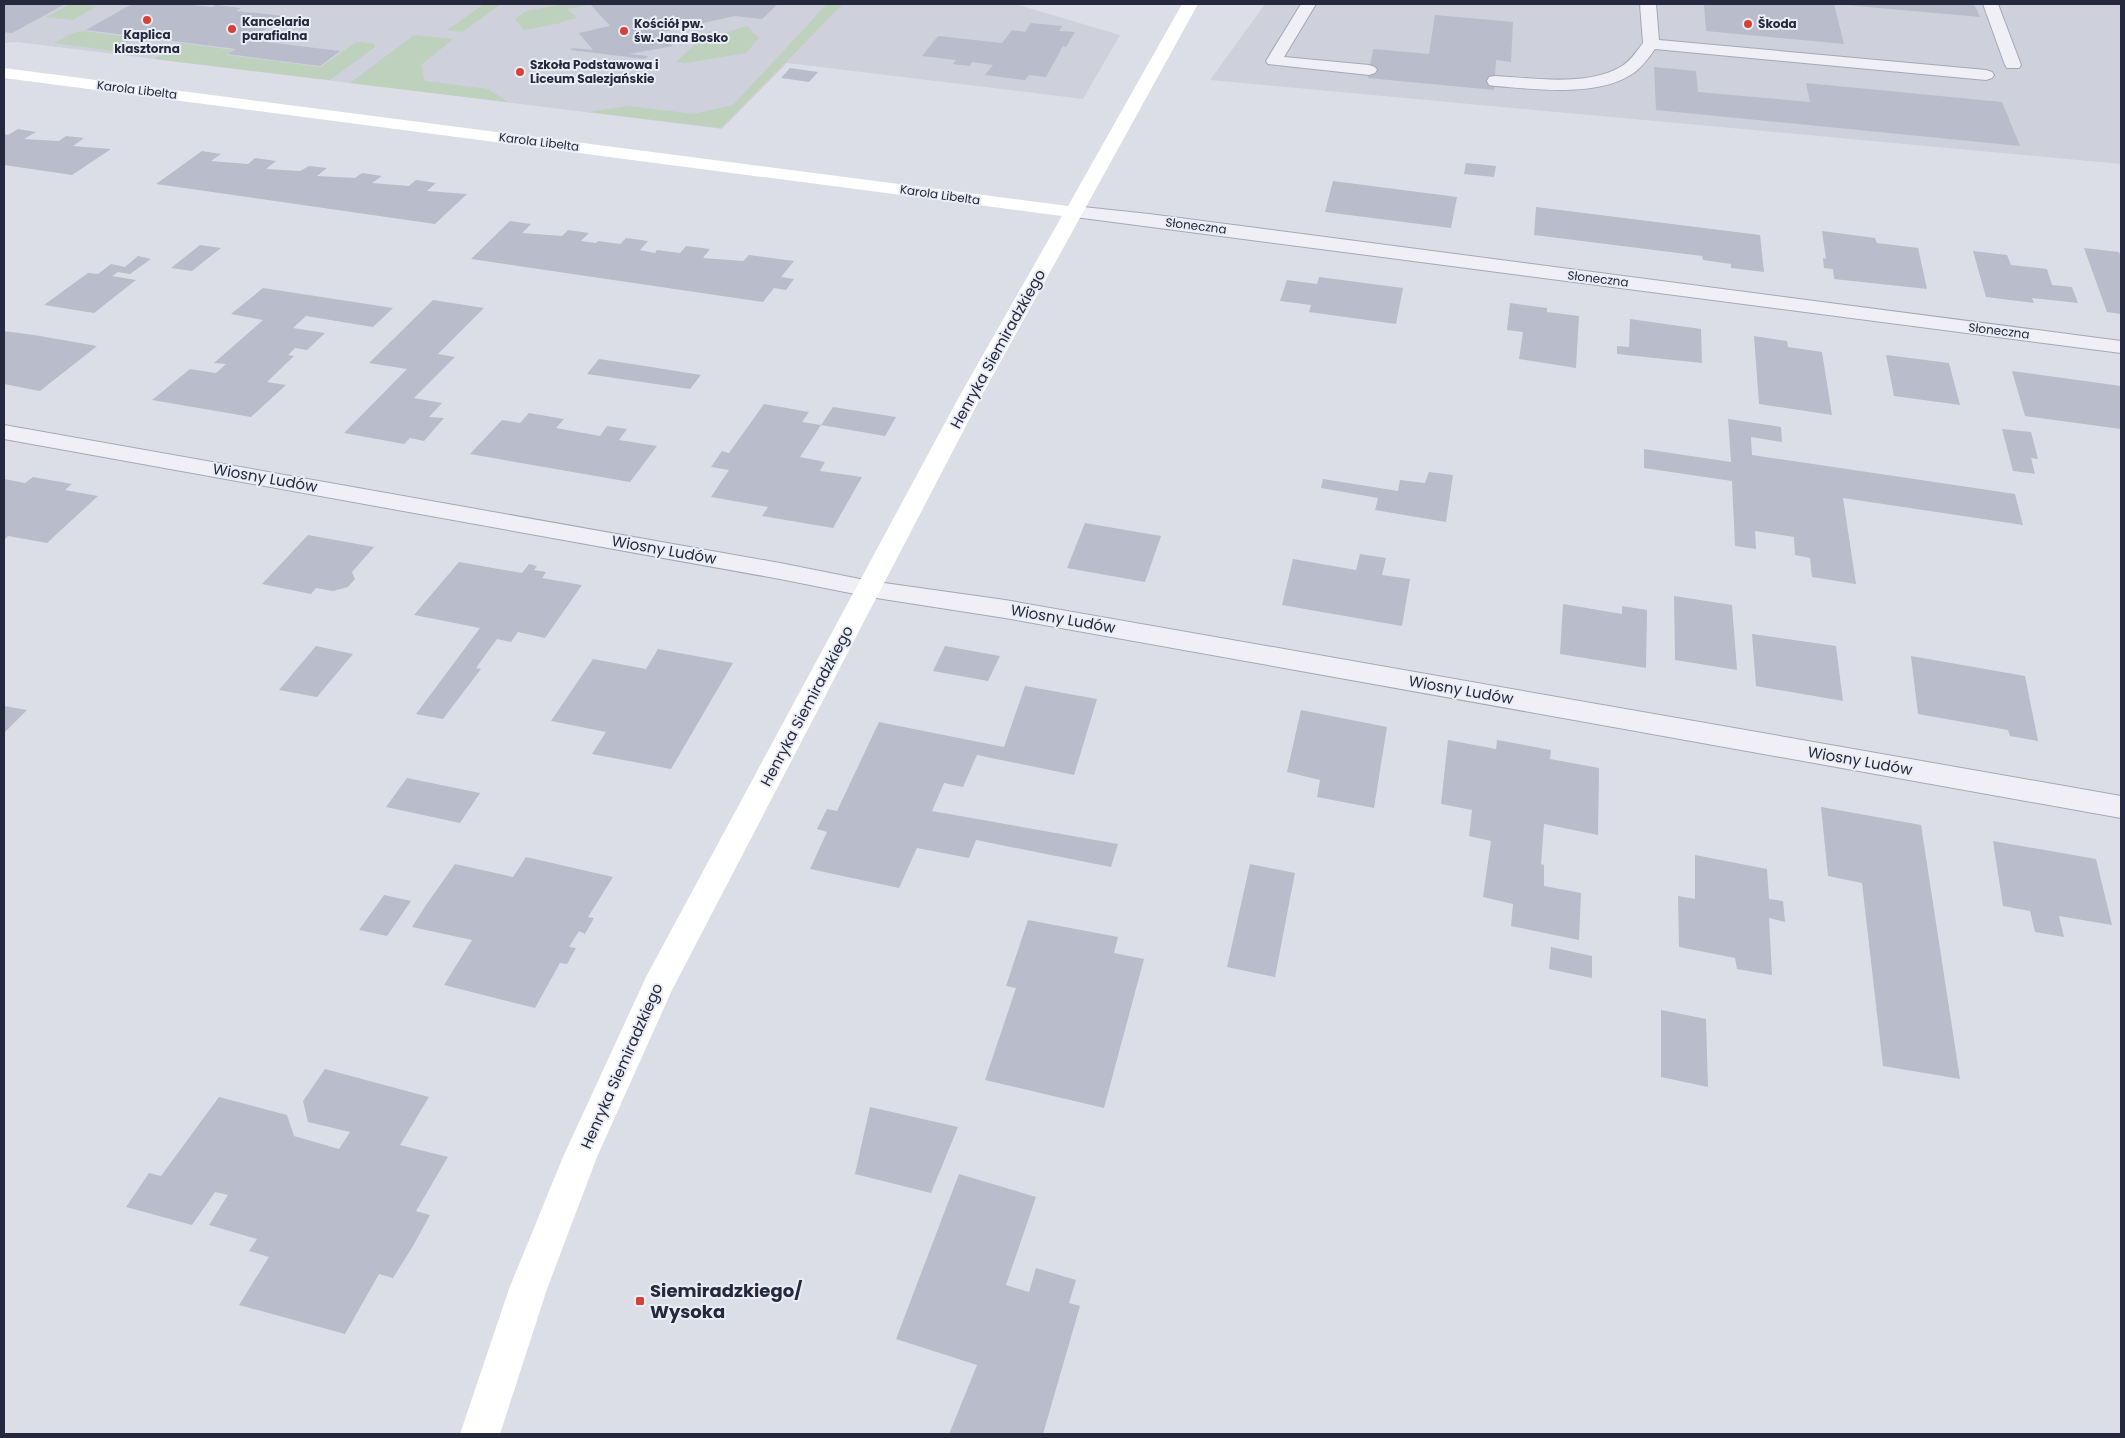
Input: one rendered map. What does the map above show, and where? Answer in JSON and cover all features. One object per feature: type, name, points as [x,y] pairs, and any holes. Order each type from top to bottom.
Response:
[{"type":"main road","name":"Henryka Siemiradzkiego","points":[[480,1434],[535,1271],[580,1158],[657,986],[870,589],[970,397],[1190,4]]},
{"type":"main road","name":"Karola Libelta","points":[[4,73],[1074,212]]},
{"type":"street","points":[[1308,4],[1274,61],[1369,70]]},
{"type":"street","points":[[1495,81],[1547,84],[1603,79],[1629,69],[1651,44],[1648,4]]},
{"type":"street","points":[[1990,4],[2013,65]]},
{"type":"street","points":[[1651,44],[1986,76]]},
{"type":"street","name":"Słoneczna","points":[[1074,212],[2121,347]]},
{"type":"street","name":"Wiosny Ludów","points":[[4,432],[780,571],[870,589],[1005,609],[2121,807]]},
{"type":"shaded area","name":"Szkoła Podstawowa i Liceum Salezjańskie","points":[[4,4],[1015,4],[1120,35],[1083,99],[787,63],[722,129],[17,42],[4,43]]},
{"type":"shaded area","points":[[1265,4],[2121,4],[2121,164],[1210,80]]},
{"type":"green space","points":[[70,4],[97,6],[73,20],[46,17]]},
{"type":"green space","points":[[484,4],[501,4],[462,32],[447,30]]},
{"type":"green space","points":[[563,4],[588,5],[568,9],[577,18],[561,23],[524,30],[515,19],[526,11]]},
{"type":"green space","points":[[827,4],[843,4],[721,128],[588,112],[629,106],[694,114],[733,105]]},
{"type":"green space","points":[[747,26],[759,38],[746,53],[685,63],[676,62],[709,31],[725,33]]},
{"type":"green space","points":[[84,31],[135,38],[114,51],[54,43],[73,33]]},
{"type":"green space","points":[[414,35],[453,39],[421,65],[425,81],[488,89],[508,102],[350,83]]},
{"type":"green space","points":[[179,43],[233,50],[226,55],[321,67],[355,43],[374,44],[375,47],[330,80],[154,59]]},
{"type":"building","points":[[4,4],[65,4],[12,33],[4,32]]},
{"type":"building","points":[[132,4],[182,4],[212,7],[216,5],[241,8],[236,11],[285,16],[249,40],[340,51],[320,66],[228,54],[236,49],[86,30]]},
{"type":"building","name":"Kościół pw. św. Jana Bosko","points":[[590,4],[778,4],[762,19],[735,16],[662,32],[673,43],[670,44],[673,46],[629,54],[648,56],[645,59],[570,50],[573,48],[593,50],[579,33],[610,26]]},
{"type":"building","points":[[1704,4],[1834,4],[1844,44],[1706,31]]},
{"type":"building","points":[[1974,4],[1980,17],[1846,5]]},
{"type":"building","points":[[1435,15],[1513,22],[1511,62],[1496,60],[1494,90],[1368,78],[1373,49],[1429,54]]},
{"type":"building","points":[[1031,23],[1062,26],[1059,31],[1075,32],[1066,47],[1063,46],[1046,77],[1029,75],[1025,80],[985,75],[993,65],[972,62],[970,66],[953,64],[956,60],[922,56],[938,36],[1002,43],[1012,30],[1025,32]]},
{"type":"building","points":[[1654,67],[1696,71],[1698,92],[1810,102],[1806,83],[2002,102],[2020,146],[1656,110]]},
{"type":"building","points":[[790,68],[818,72],[809,82],[781,78]]},
{"type":"building","points":[[18,129],[36,132],[24,139],[59,141],[66,136],[84,138],[73,146],[111,149],[72,175],[4,165],[4,134],[8,135]]},
{"type":"building","points":[[202,151],[221,154],[211,161],[248,164],[255,158],[276,161],[266,169],[300,171],[309,166],[327,168],[317,176],[355,178],[362,173],[382,176],[372,183],[409,186],[416,180],[436,183],[427,191],[467,194],[435,224],[156,184]]},
{"type":"building","points":[[1466,163],[1496,166],[1494,177],[1464,174]]},
{"type":"building","points":[[1333,181],[1457,197],[1451,228],[1325,212]]},
{"type":"building","points":[[1536,207],[1760,235],[1764,272],[1731,268],[1731,264],[1703,260],[1702,256],[1534,235]]},
{"type":"building","points":[[510,221],[531,224],[522,233],[562,236],[568,230],[589,233],[581,241],[620,244],[626,238],[648,241],[640,250],[655,253],[657,250],[680,253],[686,246],[710,249],[703,258],[743,261],[749,255],[794,261],[781,277],[794,279],[786,290],[774,288],[763,302],[471,259]]},
{"type":"building","points":[[1822,231],[1875,238],[1877,243],[1918,248],[1927,289],[1834,279],[1833,269],[1824,268],[1823,258],[1826,259]]},
{"type":"building","points":[[200,245],[221,248],[192,271],[171,268]]},
{"type":"building","points":[[2084,248],[2119,252],[2121,257],[2121,314],[2107,312]]},
{"type":"building","points":[[1973,251],[2007,255],[2011,265],[2047,269],[2052,285],[2072,287],[2078,303],[2032,298],[2034,303],[1986,297]]},
{"type":"building","points":[[138,256],[151,259],[130,274],[118,272],[112,276],[136,280],[94,313],[44,305],[88,273],[98,274],[111,264],[125,267]]},
{"type":"building","points":[[1319,277],[1403,288],[1396,324],[1309,312],[1311,305],[1280,301],[1287,280],[1317,284]]},
{"type":"building","points":[[263,288],[393,308],[373,327],[306,316],[293,328],[325,333],[307,350],[295,348],[288,355],[294,356],[267,382],[286,385],[251,417],[152,400],[190,369],[216,373],[226,364],[214,363],[263,320],[231,314]]},
{"type":"building","points":[[433,300],[484,308],[438,354],[455,357],[414,398],[442,403],[429,417],[444,418],[424,441],[410,438],[404,444],[344,433],[407,369],[369,363]]},
{"type":"building","points":[[1510,303],[1547,308],[1547,312],[1579,316],[1576,368],[1519,359],[1523,332],[1507,330]]},
{"type":"building","points":[[1630,319],[1701,329],[1702,363],[1617,354],[1617,346],[1629,347]]},
{"type":"building","points":[[4,331],[97,346],[40,391],[4,384]]},
{"type":"building","points":[[1754,336],[1787,341],[1788,347],[1822,352],[1832,415],[1759,404]]},
{"type":"building","points":[[1886,355],[1949,363],[1960,405],[1894,396]]},
{"type":"building","points":[[599,359],[701,375],[690,389],[587,374]]},
{"type":"building","points":[[2012,371],[2121,386],[2121,429],[2025,416]]},
{"type":"building","points":[[764,404],[809,412],[802,422],[821,425],[800,457],[825,462],[820,471],[862,477],[833,528],[762,516],[768,507],[711,497],[729,470],[711,467],[722,451],[729,453]]},
{"type":"building","points":[[833,407],[896,417],[885,436],[821,425]]},
{"type":"building","points":[[529,413],[564,419],[556,428],[600,436],[607,426],[627,429],[619,440],[657,446],[630,482],[470,454],[502,420],[520,423]]},
{"type":"building","points":[[1728,419],[1781,427],[1782,442],[1751,437],[1752,455],[2015,494],[2023,525],[1843,498],[1856,584],[1812,577],[1810,558],[1795,555],[1794,537],[1755,531],[1756,549],[1735,546],[1732,481],[1644,468],[1644,449],[1731,462]]},
{"type":"building","points":[[2002,429],[2031,432],[2038,459],[2031,458],[2035,474],[2013,471]]},
{"type":"building","points":[[1429,472],[1453,475],[1446,522],[1375,510],[1378,498],[1321,488],[1323,479],[1398,491],[1400,480],[1425,483]]},
{"type":"building","points":[[33,477],[72,484],[65,490],[98,496],[47,543],[8,536],[4,540],[4,479],[25,483]]},
{"type":"building","points":[[1085,523],[1161,536],[1145,582],[1067,568]]},
{"type":"building","points":[[308,535],[374,547],[352,572],[355,579],[348,587],[333,591],[316,588],[311,594],[262,584]]},
{"type":"building","points":[[1360,554],[1386,558],[1382,575],[1410,579],[1402,626],[1282,605],[1293,559],[1356,570]]},
{"type":"building","points":[[459,562],[522,573],[529,564],[537,566],[534,570],[546,572],[542,578],[582,585],[545,638],[518,632],[511,642],[497,639],[476,668],[481,669],[443,719],[416,714],[480,628],[414,615]]},
{"type":"building","points":[[1674,596],[1732,605],[1737,670],[1675,660]]},
{"type":"building","points":[[1563,604],[1622,614],[1622,606],[1647,610],[1646,668],[1560,654]]},
{"type":"building","points":[[1752,634],[1836,646],[1843,701],[1756,686]]},
{"type":"building","points":[[316,646],[353,654],[317,697],[279,690]]},
{"type":"building","points":[[945,646],[1000,656],[988,681],[933,671]]},
{"type":"building","points":[[658,649],[733,663],[671,769],[592,754],[606,732],[551,721],[593,659],[646,669]]},
{"type":"building","points":[[1911,656],[2025,676],[2038,741],[2010,736],[2008,730],[1918,714]]},
{"type":"building","points":[[1025,686],[1097,699],[1074,775],[977,755],[963,787],[944,783],[932,811],[1118,844],[1111,867],[976,840],[969,858],[917,848],[899,888],[810,869],[827,832],[817,829],[827,809],[837,811],[879,722],[1004,747]]},
{"type":"building","points":[[4,706],[27,710],[4,733]]},
{"type":"building","points":[[1301,710],[1387,727],[1374,808],[1317,797],[1320,780],[1287,772]]},
{"type":"building","points":[[1448,740],[1496,749],[1497,740],[1551,750],[1550,759],[1599,768],[1598,835],[1544,824],[1541,864],[1544,865],[1544,886],[1581,893],[1579,940],[1511,926],[1513,904],[1483,897],[1491,841],[1469,836],[1472,810],[1441,804]]},
{"type":"building","points":[[407,778],[480,793],[460,823],[386,807]]},
{"type":"building","points":[[1821,807],[1921,825],[1960,1079],[1883,1066],[1862,883],[1828,876]]},
{"type":"building","points":[[1993,841],[2096,859],[2112,925],[2059,916],[2064,937],[2035,932],[2030,911],[2003,906]]},
{"type":"building","points":[[1695,855],[1767,869],[1769,899],[1783,901],[1785,922],[1769,918],[1772,975],[1737,969],[1735,958],[1679,947],[1678,896],[1695,899]]},
{"type":"building","points":[[526,857],[613,877],[588,917],[594,918],[585,934],[579,931],[569,947],[576,948],[567,964],[560,963],[535,1008],[444,985],[472,940],[412,927],[426,905],[455,864],[513,877]]},
{"type":"building","points":[[1250,864],[1295,873],[1275,977],[1227,967]]},
{"type":"building","points":[[384,895],[411,901],[387,936],[359,930]]},
{"type":"building","points":[[1028,920],[1118,937],[1114,953],[1144,959],[1104,1108],[985,1080],[1016,988],[1006,986]]},
{"type":"building","points":[[1551,947],[1592,956],[1592,978],[1549,969]]},
{"type":"building","points":[[1661,1010],[1706,1019],[1708,1087],[1661,1077]]},
{"type":"building","points":[[325,1069],[429,1097],[400,1145],[448,1157],[416,1211],[430,1215],[413,1246],[393,1278],[379,1274],[345,1334],[239,1305],[269,1257],[249,1251],[257,1239],[209,1225],[228,1195],[215,1192],[192,1225],[126,1207],[149,1173],[161,1176],[219,1097],[287,1115],[294,1136],[339,1149],[350,1132],[308,1122],[303,1101]]},
{"type":"building","points":[[870,1107],[958,1127],[931,1193],[855,1174]]},
{"type":"building","points":[[959,1174],[1036,1197],[1006,1285],[1029,1292],[1036,1268],[1076,1280],[1069,1303],[1080,1306],[1043,1434],[949,1434],[977,1365],[896,1339]]},
{"type":"place","name":"Kaplica klasztorna","points":[[147,20]]},
{"type":"place","name":"Škoda","points":[[1748,24]]},
{"type":"place","name":"Kancelaria parafialna","points":[[232,29]]},
{"type":"place","name":"Kościół pw. św. Jana Bosko","points":[[624,31]]},
{"type":"place","name":"Szkoła Podstawowa i Liceum Salezjańskie","points":[[520,72]]},
{"type":"place","name":"Siemiradzkiego/ Wysoka","points":[[640,1301]]}]
